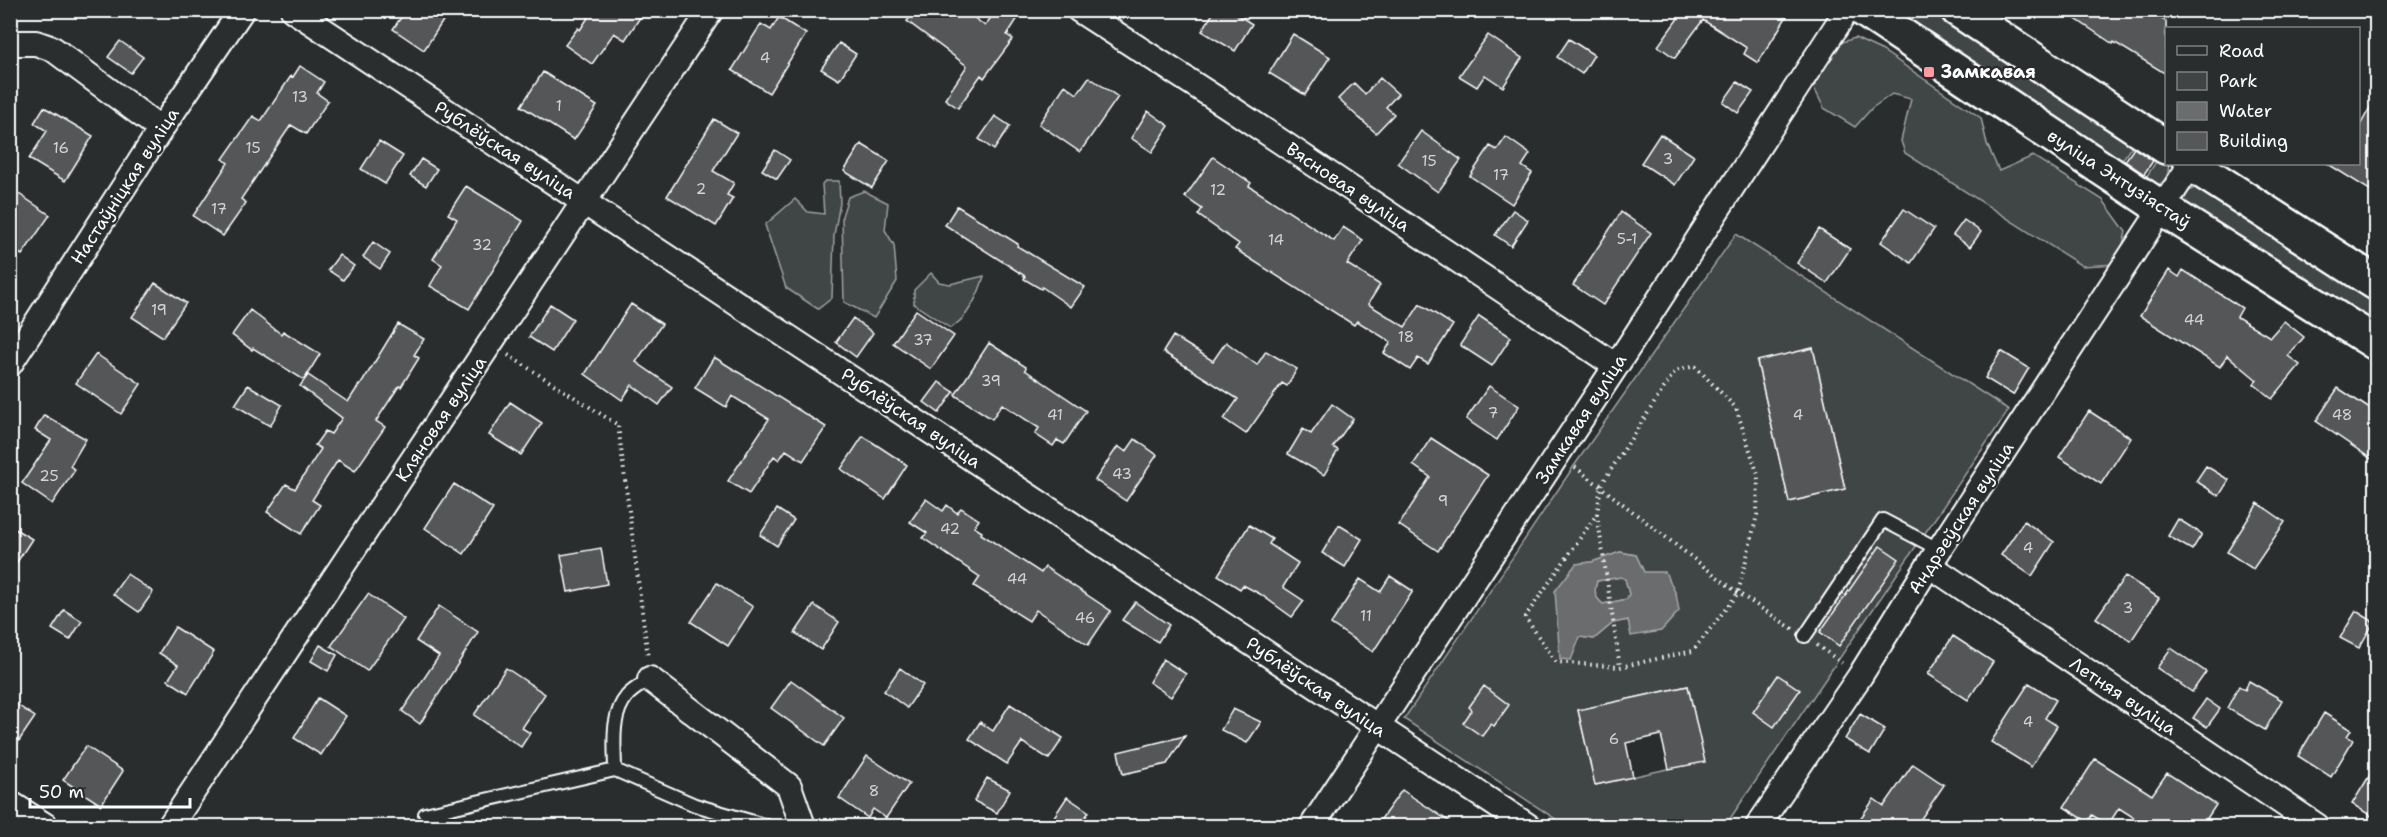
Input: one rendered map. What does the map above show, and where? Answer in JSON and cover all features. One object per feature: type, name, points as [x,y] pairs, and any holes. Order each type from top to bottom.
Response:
[{"type":"street","name":"Настаўніцкая вуліца","points":[[10,364],[161,129],[242,10]]},
{"type":"street","name":"Рублёўская вуліца","points":[[293,10],[1528,826]]},
{"type":"street","name":"Кляновая вуліца","points":[[170,826],[492,344],[711,10]]},
{"type":"street","name":"Вясновая вуліца","points":[[1079,10],[1229,107],[1616,366]]},
{"type":"street","name":"Замкавая вуліца","points":[[1312,826],[1616,366],[1847,10]]},
{"type":"street","name":"вуліца Энтузіястаў","points":[[1864,10],[2163,209],[2376,343]]},
{"type":"street","points":[[1958,10],[2165,146]]},
{"type":"street","points":[[10,43],[36,43],[53,49],[161,129]]},
{"type":"street","name":"Андрэеўская вуліца","points":[[1758,826],[1860,676],[1934,558],[2190,165]]},
{"type":"street","points":[[2193,165],[2376,283]]},
{"type":"street","name":"Летняя вуліца","points":[[1934,558],[2317,826]]},
{"type":"street","points":[[650,679],[789,786],[803,826]]},
{"type":"street","points":[[10,803],[46,826]]},
{"type":"lane","points":[[1805,636],[1883,520],[1934,558]]},
{"type":"lane","points":[[615,770],[615,727],[620,706],[628,695],[650,679]]},
{"type":"lane","points":[[425,814],[615,770],[695,805],[767,826]]},
{"type":"path","points":[[492,344],[618,425],[650,679]]},
{"type":"path","points":[[1597,514],[1525,617],[1556,662],[1620,667],[1693,651],[1738,593],[1757,515],[1758,475],[1736,408],[1695,366],[1675,371],[1601,485],[1597,514],[1620,667]]},
{"type":"path","points":[[1557,455],[1601,485],[1738,593],[1805,636],[1860,676]]},
{"type":"green space","points":[[1900,10],[1936,11],[2135,141],[2119,165],[1899,12]]},
{"type":"green space","points":[[1855,38],[1883,51],[1981,118],[1987,144],[1999,171],[2033,156],[2103,200],[2126,232],[2118,264],[2082,266],[1905,153],[1901,141],[1911,99],[1892,94],[1872,108],[1855,127],[1824,108],[1814,88],[1833,45]]},
{"type":"green space","points":[[2159,157],[2165,162],[2165,165],[2168,165],[2166,177],[2162,182],[2156,186],[2143,182]]},
{"type":"green space","points":[[825,181],[839,181],[840,203],[834,235],[832,298],[818,309],[786,288],[765,225],[795,199],[808,212],[824,214],[822,184]]},
{"type":"green space","points":[[2194,188],[2202,188],[2376,300],[2376,329],[2188,210],[2184,201],[2186,193]]},
{"type":"green space","points":[[864,191],[888,203],[885,230],[894,245],[897,281],[874,318],[844,302],[842,216],[848,197]]},
{"type":"green space","points":[[1736,234],[2009,410],[1725,826],[1566,826],[1404,719],[1574,466]],"holes":[[[1813,348],[1845,489],[1789,502],[1757,362]],[[1620,552],[1636,555],[1644,572],[1628,620],[1613,623],[1594,639],[1580,637],[1559,640],[1558,620],[1576,564],[1592,562]],[[1688,686],[1704,761],[1595,785],[1578,710]]]},
{"type":"green space","points":[[931,273],[939,282],[950,284],[984,276],[976,298],[967,313],[950,328],[914,304],[914,290]]},
{"type":"green space","points":[[1625,578],[1629,594],[1627,599],[1603,604],[1596,594],[1597,581]]},
{"type":"water","points":[[1620,552],[1636,555],[1644,572],[1665,572],[1676,594],[1679,611],[1661,631],[1631,636],[1628,620],[1613,623],[1594,639],[1580,637],[1571,660],[1560,659],[1555,591],[1576,564],[1592,562]],"holes":[[[1621,577],[1625,579],[1629,594],[1627,599],[1603,604],[1596,596],[1597,581]]]},
{"type":"building","points":[[406,10],[450,10],[424,50],[393,29]]},
{"type":"building","points":[[593,10],[645,10],[625,40],[614,33],[592,64],[565,45],[578,28],[580,30]]},
{"type":"building","points":[[916,10],[964,10],[985,26],[996,10],[1023,10],[1007,35],[1013,39],[984,78],[981,75],[958,108],[945,99],[967,66],[907,21]]},
{"type":"building","points":[[1215,10],[1230,10],[1252,24],[1235,51],[1202,31]]},
{"type":"building","points":[[1684,10],[1778,10],[1787,16],[1758,63],[1744,54],[1747,48],[1703,20],[1675,58],[1658,46]]},
{"type":"building","points":[[2062,10],[2148,10],[2166,22],[2165,73],[2114,42],[2113,44]]},
{"type":"building","points":[[779,17],[806,34],[769,93],[732,70],[761,24],[771,30]]},
{"type":"building","points":[[1293,34],[1330,57],[1305,95],[1269,73]]},
{"type":"building","points":[[1488,35],[1522,58],[1503,87],[1485,75],[1477,87],[1459,76]]},
{"type":"building","points":[[1569,39],[1594,55],[1582,74],[1557,57]]},
{"type":"building","points":[[120,41],[143,57],[131,73],[108,57]]},
{"type":"building","points":[[839,43],[856,54],[839,80],[821,69]]},
{"type":"building","points":[[300,66],[324,82],[317,93],[328,101],[306,134],[291,125],[241,199],[246,203],[223,236],[193,216],[228,163],[223,159],[253,116],[261,121]]},
{"type":"building","points":[[543,72],[597,106],[574,140],[521,106]]},
{"type":"building","points":[[1089,77],[1118,97],[1080,152],[1039,124],[1065,85],[1077,94]]},
{"type":"building","points":[[1380,78],[1398,94],[1386,107],[1394,114],[1376,133],[1338,99],[1354,83],[1365,94]]},
{"type":"building","points":[[1737,82],[1753,92],[1738,113],[1723,102]]},
{"type":"building","points":[[2376,97],[2376,194],[2330,165],[2360,165],[2360,125]]},
{"type":"building","points":[[44,107],[93,136],[65,181],[29,159],[47,131],[34,123]]},
{"type":"building","points":[[1148,111],[1169,126],[1152,152],[1131,138]]},
{"type":"building","points":[[995,116],[1010,126],[994,150],[979,139]]},
{"type":"building","points":[[714,119],[737,133],[713,171],[734,183],[727,195],[733,198],[716,226],[667,196]]},
{"type":"building","points":[[1421,131],[1461,160],[1438,192],[1398,163]]},
{"type":"building","points":[[1660,134],[1694,156],[1675,185],[1641,163]]},
{"type":"building","points":[[1506,137],[1530,154],[1522,166],[1532,173],[1512,204],[1470,176],[1490,146],[1497,150]]},
{"type":"building","points":[[379,141],[403,156],[385,184],[361,169]]},
{"type":"building","points":[[861,144],[889,161],[872,188],[844,171]]},
{"type":"building","points":[[2134,148],[2153,161],[2144,174],[2125,161]]},
{"type":"building","points":[[775,150],[790,160],[777,179],[762,170]]},
{"type":"building","points":[[1213,157],[1251,183],[1249,186],[1334,241],[1343,227],[1363,240],[1347,264],[1380,285],[1368,304],[1405,327],[1420,304],[1453,325],[1428,364],[1418,358],[1410,370],[1384,353],[1391,342],[1357,321],[1354,325],[1235,249],[1239,244],[1198,215],[1202,209],[1185,197]]},
{"type":"building","points":[[421,159],[437,169],[426,186],[410,176]]},
{"type":"building","points":[[466,186],[523,221],[469,309],[430,286],[442,265],[433,259],[457,219],[448,214]]},
{"type":"building","points":[[19,194],[50,215],[22,255],[10,248],[10,207]]},
{"type":"building","points":[[957,206],[1085,287],[1071,307],[1042,287],[1041,289],[1024,279],[1025,276],[945,225]]},
{"type":"building","points":[[1904,209],[1934,229],[1911,263],[1881,242]]},
{"type":"building","points":[[1513,210],[1528,220],[1511,246],[1495,235]]},
{"type":"building","points":[[1621,212],[1651,233],[1603,305],[1573,285]]},
{"type":"building","points":[[1964,220],[1981,232],[1970,247],[1953,235]]},
{"type":"building","points":[[1819,229],[1850,249],[1827,283],[1797,263]]},
{"type":"building","points":[[373,242],[390,254],[380,269],[363,257]]},
{"type":"building","points":[[339,255],[354,266],[343,280],[328,270]]},
{"type":"building","points":[[2169,270],[2179,277],[2183,270],[2242,308],[2237,317],[2270,337],[2284,321],[2304,337],[2288,356],[2300,365],[2272,399],[2254,384],[2257,380],[2227,355],[2220,367],[2140,316]]},
{"type":"building","points":[[155,283],[186,303],[163,337],[132,317]]},
{"type":"building","points":[[550,304],[573,319],[552,352],[529,337]]},
{"type":"building","points":[[631,304],[662,324],[636,362],[672,387],[659,405],[632,385],[622,400],[585,374]]},
{"type":"building","points":[[250,310],[281,334],[283,331],[320,354],[304,380],[253,348],[252,350],[232,335]]},
{"type":"building","points":[[916,310],[954,336],[931,369],[893,343]]},
{"type":"building","points":[[1479,316],[1511,337],[1492,366],[1460,345]]},
{"type":"building","points":[[853,318],[873,333],[856,357],[836,342]]},
{"type":"building","points":[[398,324],[424,339],[414,355],[419,358],[376,421],[385,427],[355,471],[338,460],[312,500],[320,505],[301,534],[267,512],[286,484],[295,489],[321,449],[315,445],[325,431],[331,434],[342,418],[300,386],[308,375],[348,402]]},
{"type":"building","points":[[1173,336],[1213,361],[1226,342],[1257,365],[1266,351],[1297,369],[1287,386],[1282,383],[1246,434],[1224,419],[1238,399],[1163,352]]},
{"type":"building","points":[[989,343],[1086,411],[1064,444],[1057,440],[1053,446],[1035,434],[1039,428],[1002,404],[992,419],[955,395]]},
{"type":"building","points":[[1813,348],[1845,489],[1789,502],[1757,361]]},
{"type":"building","points":[[2001,351],[2029,368],[2013,395],[1985,378]]},
{"type":"building","points":[[96,354],[141,384],[121,414],[76,383]]},
{"type":"building","points":[[714,357],[826,427],[803,461],[786,450],[779,460],[774,456],[749,494],[728,481],[769,419],[732,396],[726,407],[695,388]]},
{"type":"building","points":[[939,382],[954,392],[939,413],[924,402]]},
{"type":"building","points":[[248,385],[282,405],[270,426],[235,405]]},
{"type":"building","points":[[1489,386],[1519,406],[1497,440],[1466,419]]},
{"type":"building","points":[[2338,388],[2376,413],[2376,462],[2316,421]]},
{"type":"building","points":[[510,402],[542,423],[521,455],[489,435]]},
{"type":"building","points":[[1332,404],[1353,419],[1333,447],[1338,450],[1324,475],[1288,454],[1303,429],[1311,434]]},
{"type":"building","points":[[2089,411],[2131,438],[2101,484],[2059,457]]},
{"type":"building","points":[[44,415],[86,439],[70,466],[75,470],[52,504],[22,483],[51,440],[35,430]]},
{"type":"building","points":[[863,436],[907,465],[885,499],[841,469]]},
{"type":"building","points":[[1431,438],[1488,475],[1438,551],[1399,525],[1430,477],[1413,465]]},
{"type":"building","points":[[1135,439],[1157,455],[1126,501],[1095,480],[1118,446],[1126,452]]},
{"type":"building","points":[[2206,466],[2229,480],[2219,496],[2196,481]]},
{"type":"building","points":[[454,484],[493,509],[464,554],[425,528]]},
{"type":"building","points":[[926,499],[943,511],[947,505],[957,513],[961,508],[979,520],[974,527],[982,532],[981,534],[1041,573],[1045,567],[1111,611],[1088,645],[1036,610],[1029,621],[974,586],[980,577],[923,538],[927,533],[910,522]]},
{"type":"building","points":[[2258,503],[2285,522],[2253,569],[2227,552]]},
{"type":"building","points":[[777,509],[794,520],[777,546],[760,535]]},
{"type":"building","points":[[2178,519],[2202,534],[2192,550],[2168,536]]},
{"type":"building","points":[[2024,521],[2054,542],[2032,576],[2001,555]]},
{"type":"building","points":[[1249,525],[1272,539],[1269,544],[1298,563],[1283,587],[1304,601],[1292,617],[1260,594],[1243,585],[1240,589],[1218,575]]},
{"type":"building","points":[[1339,525],[1362,539],[1345,567],[1322,553]]},
{"type":"building","points":[[10,526],[32,539],[10,573]]},
{"type":"building","points":[[1880,546],[1899,559],[1839,646],[1820,632]]},
{"type":"building","points":[[601,548],[607,584],[568,592],[561,555]]},
{"type":"building","points":[[127,574],[153,592],[139,612],[113,594]]},
{"type":"building","points":[[1390,576],[1413,591],[1373,652],[1331,624],[1360,579],[1380,592]]},
{"type":"building","points":[[2125,576],[2159,598],[2131,641],[2096,618]]},
{"type":"building","points":[[717,583],[753,607],[728,646],[691,622]]},
{"type":"building","points":[[368,594],[404,619],[367,671],[331,646]]},
{"type":"building","points":[[1135,602],[1169,625],[1158,642],[1122,620]]},
{"type":"building","points":[[814,605],[839,622],[821,650],[795,633]]},
{"type":"building","points":[[439,606],[478,632],[420,724],[402,711],[439,656],[416,641]]},
{"type":"building","points":[[64,610],[82,621],[70,640],[52,629]]},
{"type":"building","points":[[2356,611],[2374,622],[2359,648],[2340,638]]},
{"type":"building","points":[[175,627],[214,652],[188,693],[168,680],[178,665],[159,653]]},
{"type":"building","points":[[1953,636],[1993,662],[1968,700],[1928,674]]},
{"type":"building","points":[[320,645],[337,655],[328,671],[311,661]]},
{"type":"building","points":[[2171,648],[2206,672],[2192,692],[2157,668]]},
{"type":"building","points":[[1163,659],[1186,674],[1171,697],[1149,682]]},
{"type":"building","points":[[506,668],[545,694],[522,728],[530,733],[521,747],[474,715]]},
{"type":"building","points":[[900,668],[923,685],[907,708],[884,691]]},
{"type":"building","points":[[1778,675],[1800,690],[1774,727],[1753,712]]},
{"type":"building","points":[[791,680],[844,718],[824,746],[771,708]]},
{"type":"building","points":[[2249,681],[2282,700],[2265,730],[2227,708],[2239,686],[2245,690]]},
{"type":"building","points":[[2029,683],[2056,700],[2045,718],[2057,726],[2031,767],[1991,742]]},
{"type":"building","points":[[1484,686],[1509,705],[1494,726],[1491,724],[1482,736],[1463,723],[1472,710],[1469,707]]},
{"type":"building","points":[[1688,686],[1705,762],[1669,769],[1661,735],[1626,743],[1633,777],[1595,785],[1578,710]]},
{"type":"building","points":[[318,698],[346,716],[321,755],[294,738]]},
{"type":"building","points":[[2206,699],[2220,709],[2207,727],[2193,718]]},
{"type":"building","points":[[10,700],[35,717],[10,754]]},
{"type":"building","points":[[1010,704],[1063,738],[1049,759],[1022,742],[1007,764],[969,739],[980,722],[993,731]]},
{"type":"building","points":[[1233,709],[1261,722],[1247,743],[1221,730]]},
{"type":"building","points":[[2324,713],[2351,730],[2347,736],[2353,740],[2331,777],[2298,756]]},
{"type":"building","points":[[1860,714],[1885,729],[1870,754],[1845,739]]},
{"type":"building","points":[[1185,736],[1167,764],[1123,774],[1118,752]]},
{"type":"building","points":[[86,746],[123,771],[101,805],[63,780]]},
{"type":"building","points":[[867,756],[909,784],[886,818],[873,809],[868,818],[839,798]]},
{"type":"building","points":[[2095,759],[2152,795],[2167,773],[2216,805],[2202,826],[2147,826],[2119,808],[2108,825],[2092,815],[2088,822],[2064,807]]},
{"type":"building","points":[[1913,764],[1944,785],[1916,826],[1855,826],[1874,799],[1884,806]]},
{"type":"building","points":[[2376,765],[2376,819],[2352,804]]},
{"type":"building","points":[[987,778],[1010,790],[997,813],[974,801]]},
{"type":"building","points":[[1402,790],[1456,826],[1376,826]]},
{"type":"building","points":[[1067,797],[1089,812],[1079,826],[1048,826]]},
{"type":"place","name":"Замкавая","points":[[1929,72]]}]
